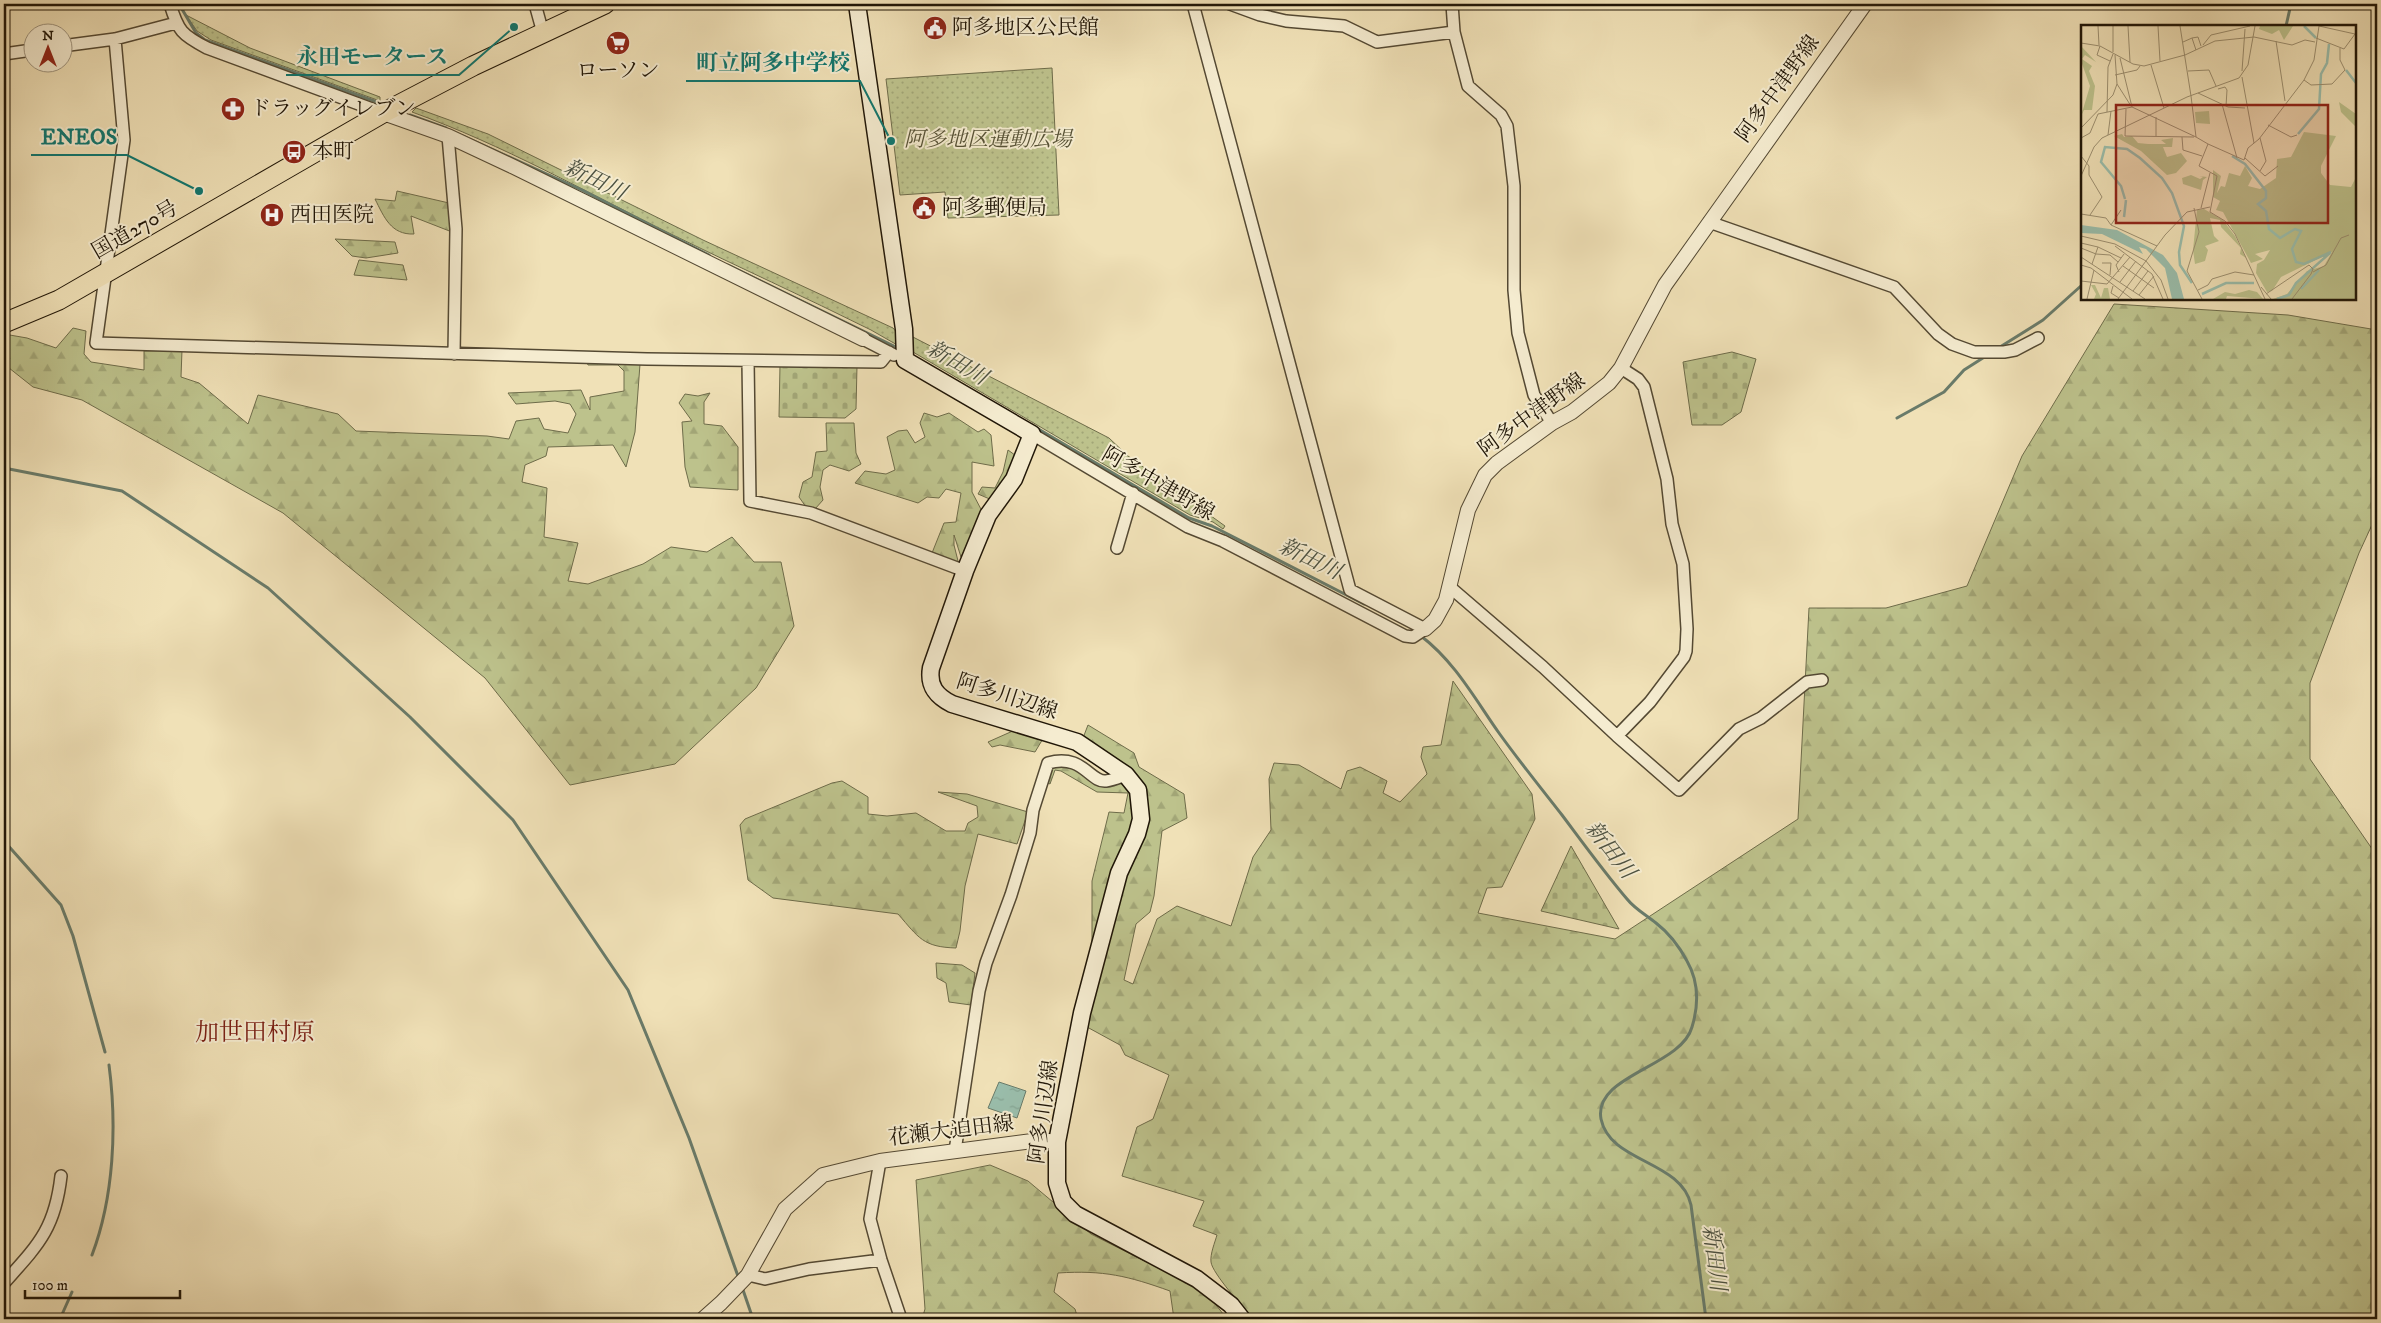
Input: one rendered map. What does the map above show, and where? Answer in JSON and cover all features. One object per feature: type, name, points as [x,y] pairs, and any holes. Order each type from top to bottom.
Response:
[{"type":"highway","name":"国道270号","points":[[4,322],[52,304],[383,113],[543,33],[606,4]]},
{"type":"main road","points":[[857,4],[905,355],[1032,434]]},
{"type":"main road","name":"阿多川辺線","points":[[1032,434],[1014,479],[988,514],[965,571],[931,668],[930,683],[934,691],[952,704],[1077,742],[1126,775],[1138,790],[1141,819],[1137,834],[1119,873],[1082,1014],[1057,1142],[1056,1183],[1063,1202],[1075,1214],[1197,1279],[1230,1305],[1242,1319]]},
{"type":"street","points":[[535,4],[543,33]]},
{"type":"street","points":[[1193,4],[1350,590],[1421,632]]},
{"type":"street","points":[[1452,4],[1454,32],[1468,86],[1501,115],[1507,126],[1514,186],[1514,290],[1518,333],[1534,395],[1552,423]]},
{"type":"street","name":"阿多中津野線","points":[[1032,434],[1188,526],[1223,542],[1405,636],[1413,637],[1421,632],[1440,613],[1450,588],[1468,510],[1478,486],[1497,462],[1552,423],[1588,401],[1609,383],[1621,368],[1665,285],[1865,4]]},
{"type":"street","points":[[1237,5],[1286,21],[1344,26],[1377,42],[1454,32]]},
{"type":"street","points":[[169,6],[176,23],[191,40],[207,48],[448,136],[889,352],[905,355]]},
{"type":"street","points":[[72,45],[116,39],[176,23]]},
{"type":"street","points":[[116,39],[124,140],[104,274],[96,343],[748,361],[881,362],[889,352]]},
{"type":"street","points":[[4,54],[22,51]]},
{"type":"street","points":[[448,136],[456,229],[454,354]]},
{"type":"street","points":[[1709,222],[1894,287],[1931,328],[1962,348],[1974,352],[2004,352],[2015,350],[2038,338]]},
{"type":"street","points":[[748,361],[750,501],[811,513],[965,571]]},
{"type":"street","points":[[1616,736],[1650,702],[1684,657],[1687,629],[1683,564],[1672,524],[1667,479],[1652,418],[1644,387],[1638,379],[1621,368]]},
{"type":"street","points":[[1116,548],[1133,493]]},
{"type":"street","points":[[1450,588],[1544,667],[1616,736],[1679,790],[1739,729],[1761,718],[1807,682],[1822,680]]},
{"type":"street","points":[[955,1151],[979,991],[986,963],[1011,896],[1030,833],[1033,810],[1048,763],[1058,760],[1083,766],[1098,780],[1106,781],[1126,775]]},
{"type":"street","name":"花瀬大迫田線","points":[[703,1319],[748,1275],[785,1210],[812,1183],[823,1175],[880,1161],[1040,1140],[1057,1142]]},
{"type":"street","name":"花瀬大迫田線","points":[[880,1161],[870,1219],[881,1260],[901,1319]]},
{"type":"street","points":[[4,1283],[41,1242],[53,1218],[62,1176]]},
{"type":"street","points":[[748,1275],[766,1279],[809,1269],[881,1260]]},
{"type":"green space","points":[[186,15],[250,48],[380,97],[380,101],[211,40],[197,31]]},
{"type":"green space","name":"阿多地区運動広場","points":[[1052,68],[1059,215],[948,218],[945,192],[900,195],[886,79]]},
{"type":"green space","points":[[416,108],[488,134],[703,240],[893,328],[899,335],[899,346],[871,330],[673,235],[512,154],[412,112]]},
{"type":"green space","points":[[397,191],[449,203],[452,232],[411,216],[414,234],[406,234],[394,228],[385,218],[375,199],[395,201]]},
{"type":"green space","points":[[335,239],[395,242],[398,253],[366,258],[352,256]]},
{"type":"green space","points":[[359,260],[403,265],[407,280],[354,275]]},
{"type":"green space","points":[[2114,304],[2288,315],[2377,330],[2377,514],[2359,553],[2310,683],[2310,759],[2377,856],[2377,1319],[1252,1319],[1222,1282],[1213,1267],[1211,1255],[1217,1235],[1193,1226],[1204,1201],[1122,1176],[1137,1127],[1153,1119],[1169,1075],[1125,1055],[1120,1045],[1087,1027],[1092,943],[1092,881],[1109,812],[1124,813],[1128,793],[1097,792],[1061,771],[1055,770],[1050,784],[1046,782],[1051,765],[1058,764],[1125,781],[1083,738],[1088,725],[1134,753],[1139,767],[1184,794],[1187,818],[1162,831],[1154,896],[1150,912],[1136,924],[1124,980],[1133,984],[1157,919],[1177,906],[1231,926],[1253,857],[1271,830],[1269,779],[1274,763],[1299,765],[1341,789],[1347,771],[1360,767],[1387,781],[1383,793],[1400,802],[1427,774],[1421,757],[1423,747],[1441,745],[1453,681],[1532,794],[1535,819],[1502,887],[1487,888],[1478,913],[1615,939],[1798,819],[1809,608],[1886,608],[1967,586],[2022,456]]},
{"type":"green space","points":[[73,328],[86,331],[84,354],[91,362],[144,370],[144,351],[182,350],[181,377],[199,383],[248,424],[258,395],[338,414],[356,431],[487,436],[509,439],[516,421],[539,418],[544,429],[568,433],[576,414],[570,404],[555,401],[516,404],[508,393],[581,390],[590,410],[590,397],[624,391],[624,371],[618,365],[588,365],[586,360],[640,364],[635,432],[626,467],[613,445],[548,447],[546,456],[525,465],[522,482],[547,488],[544,537],[578,543],[568,581],[588,584],[643,564],[671,547],[707,552],[732,537],[754,562],[781,562],[794,626],[756,688],[675,764],[570,785],[485,678],[283,513],[82,400],[33,387],[4,364],[4,334],[27,338],[56,348]]},
{"type":"green space","points":[[911,336],[1109,438],[1128,456],[1225,526],[1223,529],[1213,522],[1190,515],[913,352]]},
{"type":"green space","points":[[1732,352],[1756,359],[1741,412],[1722,425],[1692,425],[1683,362]]},
{"type":"green space","points":[[780,365],[857,366],[856,409],[845,418],[779,417]]},
{"type":"green space","points":[[710,393],[704,402],[704,424],[722,426],[738,447],[738,490],[690,487],[685,467],[682,422],[692,421],[679,403],[685,394],[698,396]]},
{"type":"green space","points":[[924,413],[937,417],[949,413],[978,432],[984,429],[991,435],[994,466],[972,462],[972,492],[983,513],[961,557],[954,535],[954,545],[959,565],[932,553],[944,523],[956,522],[961,493],[946,489],[939,498],[927,497],[918,503],[855,483],[865,471],[886,474],[895,470],[887,437],[898,431],[907,430],[915,443],[925,437],[920,423]]},
{"type":"green space","points":[[826,423],[854,423],[856,453],[861,464],[849,471],[830,465],[823,470],[820,487],[823,500],[815,509],[806,507],[799,497],[803,482],[812,477],[816,452],[827,451]]},
{"type":"green space","points":[[1008,450],[1019,458],[992,500],[978,494],[982,487],[995,488],[1003,472]]},
{"type":"green space","points":[[1015,730],[1044,737],[1035,752],[1000,745],[992,747],[988,742]]},
{"type":"green space","points":[[842,781],[868,797],[868,814],[887,816],[916,813],[946,831],[965,831],[968,823],[978,817],[977,806],[938,792],[967,794],[1028,812],[1017,844],[978,834],[965,886],[960,931],[956,948],[936,946],[922,940],[898,914],[773,898],[748,880],[740,825],[745,819],[832,783]]},
{"type":"green space","points":[[1571,846],[1619,929],[1541,911]]},
{"type":"green space","points":[[936,963],[962,965],[975,973],[971,1005],[949,1002],[946,983],[937,978]]},
{"type":"green space","points":[[990,1165],[1028,1181],[1091,1234],[1206,1292],[1227,1319],[1174,1319],[1170,1291],[1116,1275],[1074,1272],[1058,1273],[1054,1292],[1075,1309],[1078,1319],[922,1319],[925,1309],[916,1180]]},
{"type":"water","points":[[999,1082],[1026,1091],[1017,1118],[988,1108]]},
{"type":"waterway","name":"新田川","points":[[179,4],[196,33],[205,40],[377,102]]},
{"type":"waterway","points":[[2286,25],[2291,4]]},
{"type":"waterway","name":"新田川","points":[[410,115],[446,128]]},
{"type":"waterway","name":"新田川","points":[[463,136],[582,190],[709,255]]},
{"type":"waterway","name":"新田川","points":[[728,265],[900,349]]},
{"type":"waterway","points":[[2000,347],[2043,320],[2081,286]]},
{"type":"waterway","points":[[1897,418],[1944,392],[1964,370],[1986,356]]},
{"type":"waterway","name":"新田川","points":[[1035,427],[1189,518],[1212,526],[1364,604]]},
{"type":"waterway","points":[[4,468],[122,491],[268,588],[410,717],[513,820],[628,990],[689,1138],[739,1279]]},
{"type":"waterway","name":"新田川","points":[[1421,636],[1454,669],[1514,754],[1618,889],[1634,906],[1669,935],[1681,950],[1691,969],[1696,985],[1697,1002],[1692,1027],[1685,1041],[1672,1052],[1623,1081],[1610,1092],[1602,1104],[1601,1119],[1607,1133],[1617,1145],[1661,1170],[1685,1190],[1691,1205],[1706,1319]]},
{"type":"waterway","points":[[4,841],[61,905],[73,936],[105,1052]]},
{"type":"waterway","points":[[92,1255],[105,1209],[112,1161],[113,1112],[109,1065]]},
{"type":"waterway","points":[[742,1287],[753,1319]]},
{"type":"waterway","points":[[60,1319],[72,1292]]},
{"type":"place","name":"永田モータース","points":[[514,27]]},
{"type":"place","name":"阿多地区公民館","points":[[935,28]]},
{"type":"place","name":"ローソン","points":[[618,43]]},
{"type":"place","name":"ドラッグイレブン","points":[[233,109]]},
{"type":"place","name":"町立阿多中学校","points":[[891,141]]},
{"type":"place","name":"本町","points":[[294,152]]},
{"type":"place","name":"ENEOS","points":[[199,191]]},
{"type":"place","name":"阿多郵便局","points":[[924,208]]},
{"type":"place","name":"西田医院","points":[[272,215]]},
{"type":"district","name":"加世田村原","points":[[255,1033]]}]
